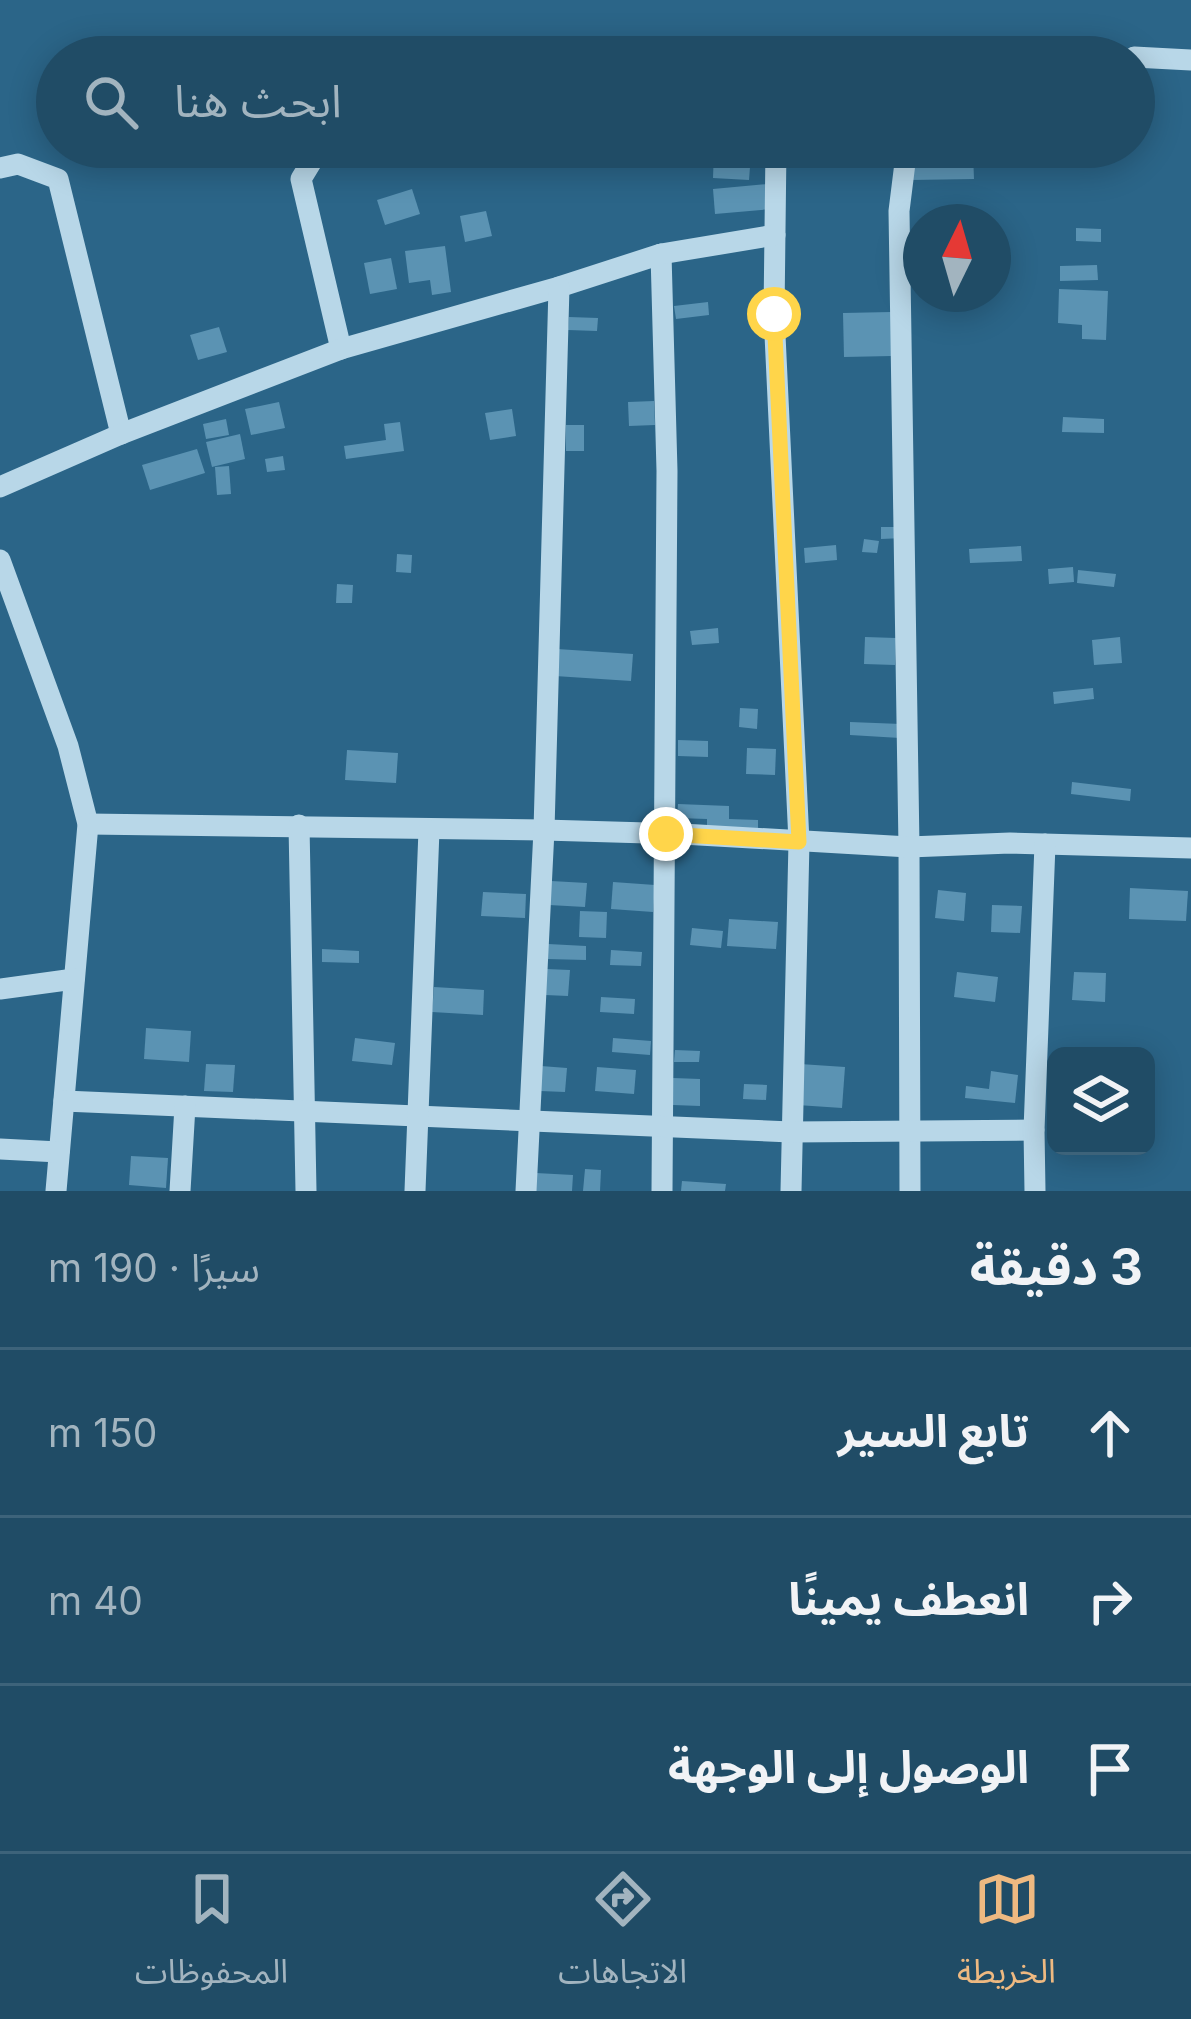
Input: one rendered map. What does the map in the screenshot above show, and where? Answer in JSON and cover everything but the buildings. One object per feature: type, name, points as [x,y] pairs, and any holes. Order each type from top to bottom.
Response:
[{"type":"street","points":[[1155,58],[1191,60]]},
{"type":"street","points":[[0,168],[18,164],[58,179],[121,434]]},
{"type":"street","points":[[308,168],[301,179],[341,349]]},
{"type":"street","points":[[776,168],[774,314],[799,842],[791,1191]]},
{"type":"street","points":[[904,168],[899,212],[910,1191]]},
{"type":"street","points":[[0,487],[121,434],[341,349],[661,254],[775,235]]},
{"type":"street","points":[[661,254],[667,471],[662,1191]]},
{"type":"street","points":[[526,1191],[544,830],[559,286]]},
{"type":"street","points":[[0,560],[68,746],[88,824],[56,1191]]},
{"type":"street","points":[[88,824],[544,830],[909,848],[1010,843],[1191,848]]},
{"type":"street","points":[[299,825],[306,1191]]},
{"type":"street","points":[[415,1191],[429,830]]},
{"type":"street","points":[[1035,1191],[1045,844]]},
{"type":"street","points":[[0,989],[74,980]]},
{"type":"street","points":[[64,1102],[791,1132],[1034,1130]]},
{"type":"street","points":[[180,1191],[185,1106]]},
{"type":"street","points":[[0,1149],[59,1152]]},
{"type":"route","points":[[666,834],[799,842],[774,314]]}]
